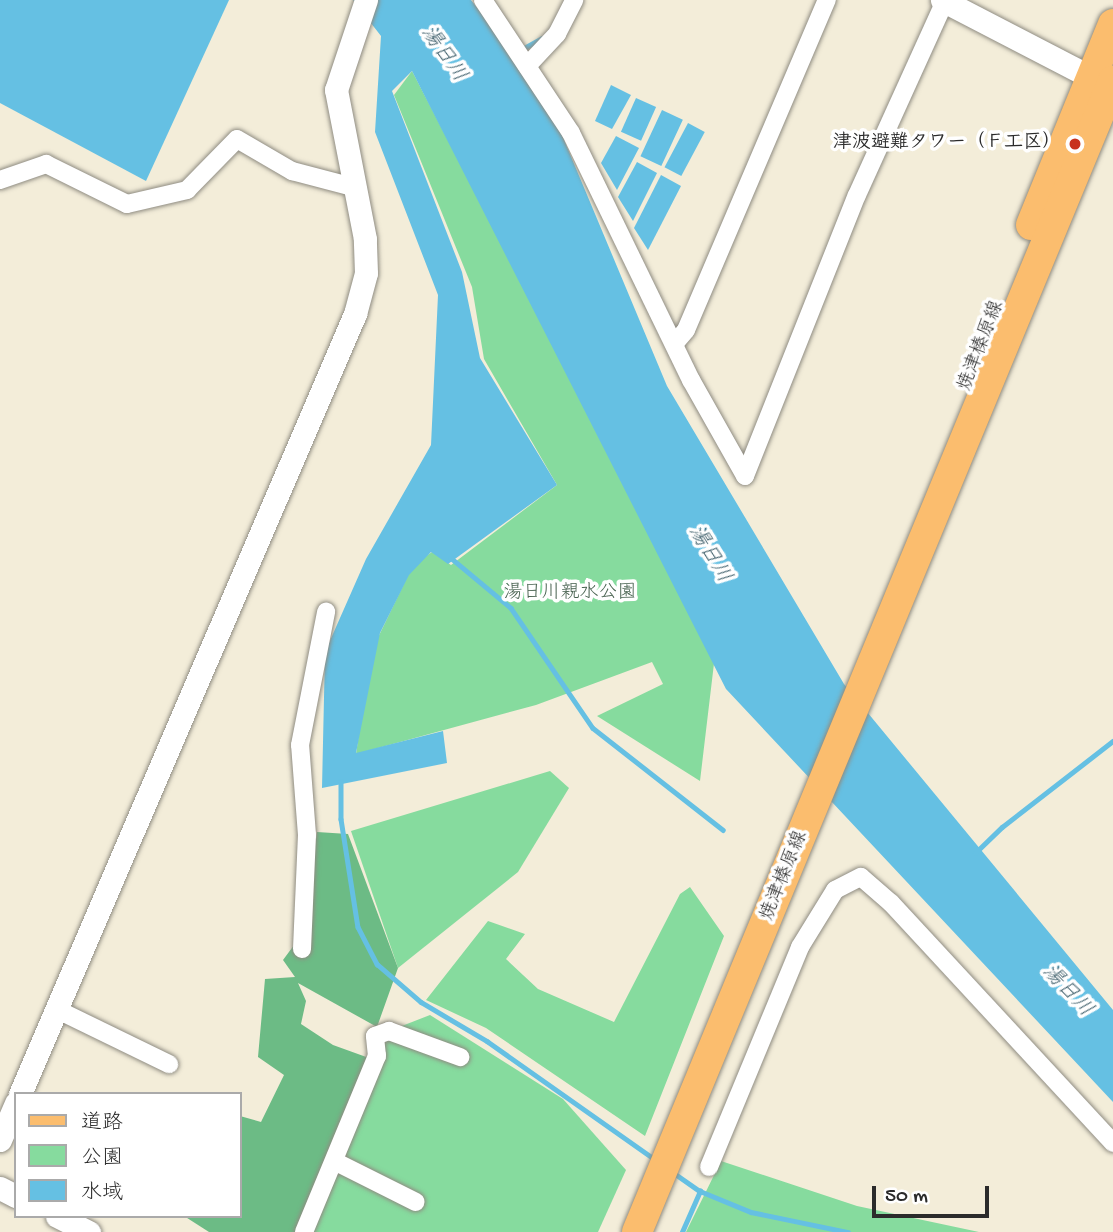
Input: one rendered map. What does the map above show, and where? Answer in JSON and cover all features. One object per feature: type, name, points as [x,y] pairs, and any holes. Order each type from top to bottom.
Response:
[{"type":"main road","name":"焼津榛原線","points":[[615,1232],[642,1192],[774,905],[867,673],[975,360],[1107,84],[1113,24]]},
{"type":"main road","name":"焼津榛原線","points":[[637,1232],[642,1192]]},
{"type":"street","points":[[21,1092],[355,314],[366,273],[365,239],[336,90],[366,0]]},
{"type":"street","points":[[483,0],[571,134],[674,344],[746,476],[856,195],[943,1],[1107,84]]},
{"type":"street","points":[[527,66],[557,34],[574,0]]},
{"type":"street","points":[[674,344],[686,330],[827,0]]},
{"type":"street","points":[[0,180],[46,164],[127,204],[187,190],[237,139],[292,172],[353,187]]},
{"type":"street","points":[[302,949],[307,835],[300,745],[326,612]]},
{"type":"street","points":[[709,1167],[800,947],[835,890],[861,877],[891,903],[1113,1143]]},
{"type":"street","points":[[56,1009],[169,1064]]},
{"type":"street","points":[[304,1232],[336,1162],[377,1056],[375,1036],[389,1031],[460,1057]]},
{"type":"street","points":[[0,1140],[14,1108]]},
{"type":"street","points":[[336,1162],[416,1202]]},
{"type":"street","points":[[61,1218],[89,1232]]},
{"type":"green space","name":"湯日川親水公園","points":[[412,71],[715,655],[700,781],[597,716],[663,684],[652,662],[536,705],[356,754],[371,652],[413,565],[432,552],[451,565],[557,485],[484,359],[472,287],[394,95]]},
{"type":"green space","points":[[550,771],[569,788],[518,872],[398,968],[351,831]]},
{"type":"green space","points":[[317,832],[348,834],[398,968],[377,1027],[298,983],[306,1001],[301,1024],[333,1045],[369,1058],[295,1232],[209,1232],[187,1218],[242,1218],[242,1117],[261,1122],[284,1075],[258,1057],[265,979],[295,977],[283,960],[303,933]]},
{"type":"green space","points":[[690,887],[724,936],[645,1136],[486,1028],[426,1000],[488,921],[525,934],[506,959],[538,989],[614,1022],[680,894]]},
{"type":"green space","points":[[430,1015],[563,1099],[626,1170],[598,1232],[312,1232],[389,1031]]},
{"type":"green space","points":[[721,1161],[857,1206],[979,1232],[686,1232]]},
{"type":"water","points":[[0,0],[229,0],[146,181],[0,103]]},
{"type":"water","name":"湯日川","points":[[353,0],[471,0],[544,92],[667,386],[844,684],[1113,1010],[1113,1102],[726,689],[412,71],[392,91],[462,272],[480,358],[557,485],[448,564],[431,552],[409,575],[380,633],[356,753],[443,731],[447,763],[322,788],[325,652],[366,559],[431,445],[438,295],[375,132],[381,36]]},
{"type":"water","points":[[611,85],[631,95],[612,129],[595,121]]},
{"type":"water","points":[[636,98],[656,107],[641,141],[621,132]]},
{"type":"water","points":[[662,110],[683,120],[661,166],[640,156]]},
{"type":"water","points":[[688,123],[705,132],[681,176],[665,167]]},
{"type":"water","points":[[616,136],[639,148],[617,190],[601,163]]},
{"type":"water","points":[[637,162],[657,173],[633,221],[618,197]]},
{"type":"water","points":[[661,175],[681,186],[648,250],[634,228]]},
{"type":"waterway","points":[[526,47],[542,38]]},
{"type":"waterway","points":[[451,558],[511,608],[593,728],[723,830]]},
{"type":"waterway","points":[[975,853],[1002,827],[1113,741]]},
{"type":"waterway","points":[[341,781],[341,819],[358,927],[377,964],[421,1002],[487,1041],[656,1160]]},
{"type":"waterway","points":[[674,1173],[700,1191],[751,1212],[848,1232]]},
{"type":"waterway","points":[[682,1232],[700,1191]]},
{"type":"place","name":"津波避難タワー（Ｆ工区）","points":[[1075,144]]}]
